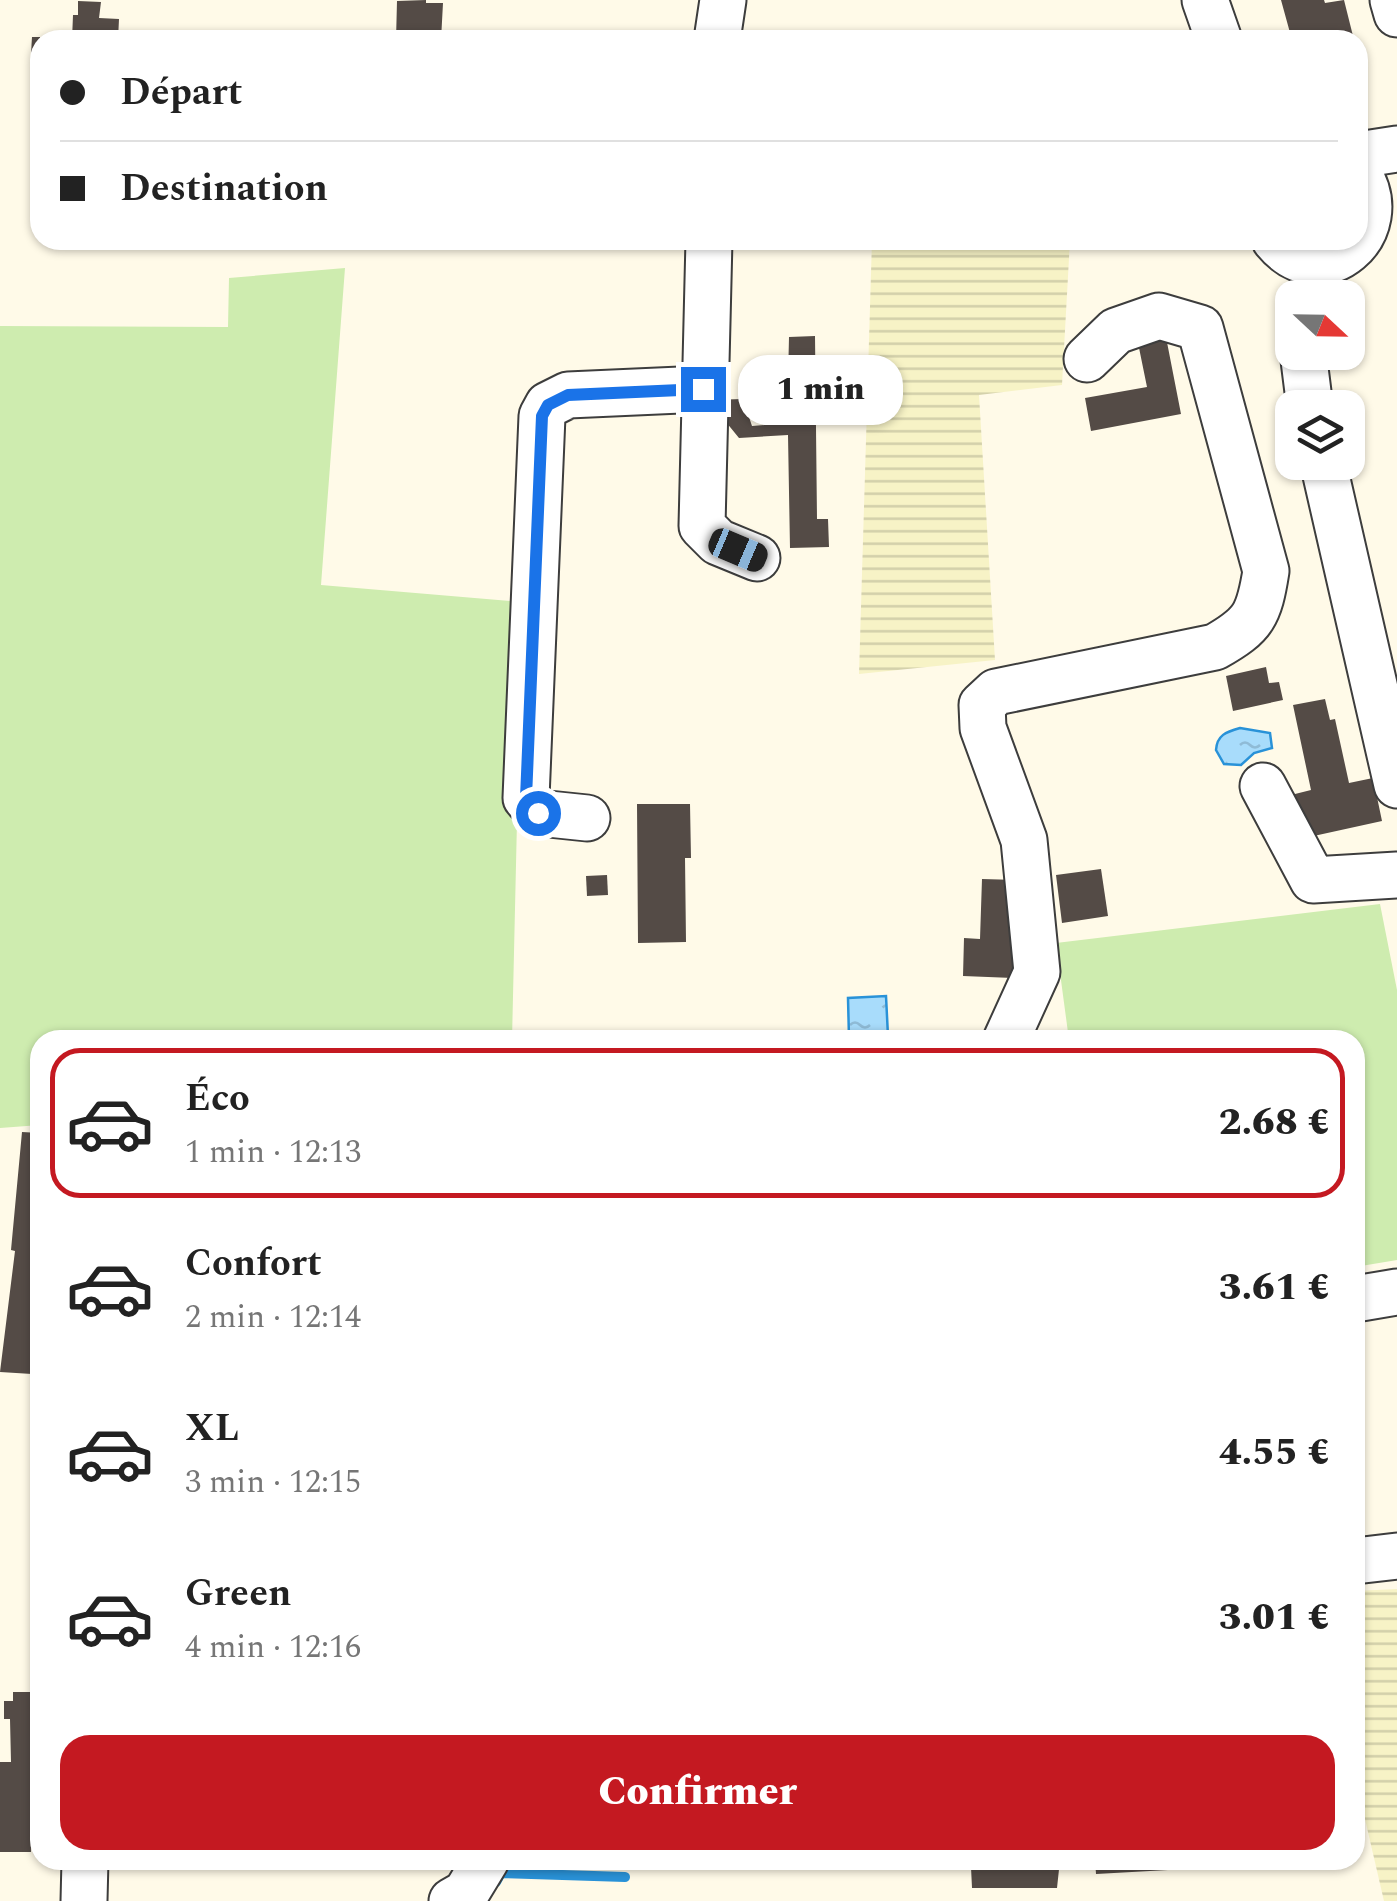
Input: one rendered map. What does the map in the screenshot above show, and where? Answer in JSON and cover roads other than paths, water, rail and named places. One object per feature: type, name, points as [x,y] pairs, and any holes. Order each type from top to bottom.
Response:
[{"type":"street","points":[[719,30],[724,0]]},
{"type":"street","points":[[1206,0],[1216,30]]},
{"type":"street","points":[[1392,0],[1397,14]]},
{"type":"street","points":[[1368,154],[1397,149]]},
{"type":"street","points":[[1368,227],[1375,184]]},
{"type":"street","points":[[708,250],[702,526],[718,542],[757,558]]},
{"type":"street","points":[[1282,250],[1289,280]]},
{"type":"street","points":[[1286,250],[1303,260],[1319,262],[1336,260],[1350,251]]},
{"type":"street","points":[[1333,280],[1350,251]]},
{"type":"street","points":[[1011,1030],[1037,972],[1024,840],[983,728],[982,704],[996,692],[1215,647],[1240,632],[1260,606],[1266,572],[1200,328],[1159,316],[1116,331],[1087,359]]},
{"type":"street","points":[[587,818],[538,813],[526,798],[542,416],[548,405],[568,395],[703,389]]},
{"type":"street","points":[[1329,480],[1382,645],[1397,785]]},
{"type":"street","points":[[1263,786],[1313,880],[1397,875]]},
{"type":"street","points":[[1365,1298],[1397,1292]]},
{"type":"street","points":[[1365,1559],[1397,1556]]},
{"type":"street","points":[[84,1901],[85,1870]]},
{"type":"street","points":[[452,1901],[466,1892],[480,1870]]},
{"type":"water","points":[[1240,728],[1270,733],[1272,748],[1254,753],[1241,765],[1224,764],[1216,750],[1218,741]]},
{"type":"water","points":[[886,996],[888,1030],[849,1030],[848,998]]},
{"type":"waterway","points":[[496,1882],[501,1873],[625,1877]]}]
